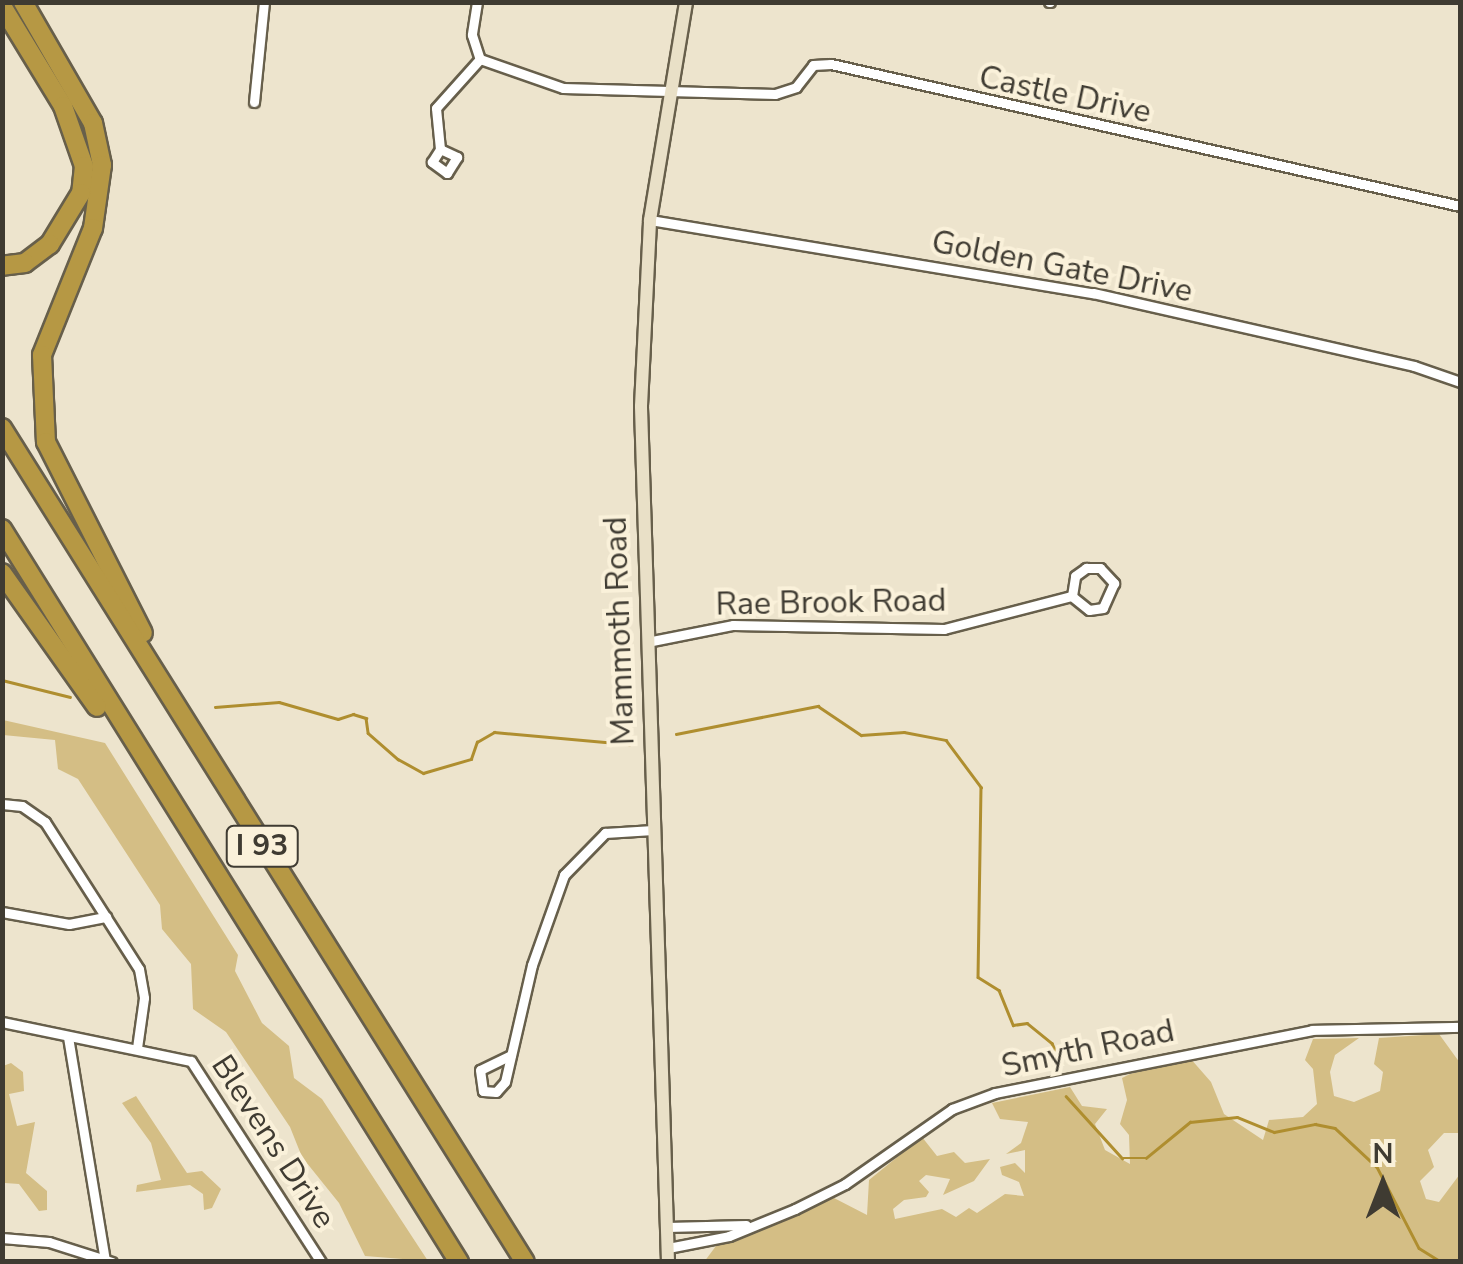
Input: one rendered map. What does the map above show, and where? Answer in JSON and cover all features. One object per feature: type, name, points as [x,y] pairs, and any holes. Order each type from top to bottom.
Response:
[{"type":"highway","points":[[23,2],[93,123],[102,165],[93,228],[42,355],[46,442],[150,645],[168,694]]},
{"type":"highway","points":[[2,6],[63,106],[84,166],[81,192],[50,244],[24,262],[2,266]]},
{"type":"highway","name":"I 93","points":[[2,428],[525,1262]]},
{"type":"highway","name":"I 93","points":[[2,529],[459,1262]]},
{"type":"highway","points":[[2,572],[182,822]]},
{"type":"main road","name":"Mammoth Road","points":[[668,1255],[641,406],[650,220],[686,2]]},
{"type":"street","points":[[254,102],[264,2]]},
{"type":"street","points":[[440,149],[433,125],[438,102],[480,59],[472,35],[477,2]]},
{"type":"street","name":"Castle Drive","points":[[480,59],[563,88],[670,92],[786,92],[813,65],[832,64],[1460,206]]},
{"type":"street","name":"Golden Gate Drive","points":[[650,220],[1093,293],[1414,366],[1460,382]]},
{"type":"street","name":"Rae Brook Road","points":[[1086,568],[1100,568],[1114,582],[1103,608],[1089,610],[1072,596],[1075,576],[1086,568]]},
{"type":"street","name":"Rae Brook Road","points":[[648,642],[733,624],[944,629],[1072,596]]},
{"type":"street","points":[[2,804],[22,806],[45,822],[106,916],[144,984],[137,1048]]},
{"type":"street","points":[[511,1055],[480,1070],[483,1090],[503,1086],[511,1055],[536,954],[564,875],[595,838],[617,830],[653,830]]},
{"type":"street","points":[[2,912],[69,924],[106,916]]},
{"type":"street","name":"Blevens Drive","points":[[2,1022],[184,1057],[204,1074],[322,1262]]},
{"type":"street","name":"Smyth Road","points":[[668,1255],[759,1223],[844,1184],[928,1123],[983,1096],[1312,1030],[1460,1027]]},
{"type":"street","points":[[2,1238],[49,1242],[108,1261],[68,1037]]},
{"type":"street","name":"Smyth Road","points":[[668,1227],[759,1223]]},
{"type":"shaded area","points":[[3,720],[105,743],[238,955],[235,971],[262,1023],[289,1046],[294,1078],[322,1099],[428,1261],[365,1256],[339,1203],[302,1157],[290,1127],[226,1032],[193,1009],[191,964],[162,929],[160,905],[78,779],[58,769],[55,740],[3,735]]},
{"type":"shaded area","points":[[1439,1034],[1460,1063],[1460,1133],[1444,1133],[1428,1150],[1434,1167],[1420,1181],[1426,1199],[1439,1202],[1460,1174],[1460,1261],[704,1262],[716,1246],[834,1198],[867,1215],[869,1180],[922,1137],[937,1156],[954,1152],[965,1163],[990,1159],[974,1181],[943,1195],[950,1179],[926,1175],[919,1181],[929,1192],[926,1197],[904,1200],[893,1209],[895,1219],[942,1209],[956,1217],[969,1208],[977,1213],[1005,1194],[1024,1196],[1019,1182],[1002,1175],[1000,1167],[1015,1163],[1025,1173],[1025,1150],[1006,1154],[1021,1143],[1028,1122],[1000,1119],[992,1103],[1070,1087],[1082,1106],[1107,1109],[1095,1124],[1105,1150],[1130,1164],[1129,1135],[1120,1124],[1127,1100],[1122,1078],[1130,1074],[1190,1058],[1211,1082],[1224,1114],[1263,1140],[1269,1120],[1303,1117],[1317,1104],[1313,1069],[1305,1060],[1313,1039],[1359,1038],[1335,1055],[1330,1072],[1334,1096],[1354,1102],[1380,1091],[1383,1072],[1374,1064],[1379,1038]]},
{"type":"shaded area","points":[[11,1063],[23,1072],[24,1091],[9,1094],[17,1126],[35,1122],[26,1173],[47,1191],[47,1210],[39,1211],[19,1184],[5,1183],[3,1066]]},
{"type":"shaded area","points":[[136,1096],[187,1173],[202,1171],[221,1189],[212,1208],[204,1210],[203,1194],[190,1185],[136,1192],[137,1185],[161,1180],[151,1143],[122,1103]]},
{"type":"waterway","points":[[2,680],[70,697]]},
{"type":"waterway","points":[[215,707],[279,702],[338,719],[353,714],[366,718],[368,733],[398,759],[423,773],[471,759],[477,742],[494,732],[629,744]]},
{"type":"waterway","points":[[676,734],[818,706],[861,735],[904,732],[946,740],[981,787],[978,977],[999,990],[1013,1025],[1027,1023],[1052,1043],[1061,1064]]},
{"type":"waterway","points":[[1066,1096],[1122,1158],[1146,1158],[1190,1122],[1237,1117],[1274,1132],[1315,1124],[1335,1128],[1377,1167],[1419,1248],[1441,1262]]}]
